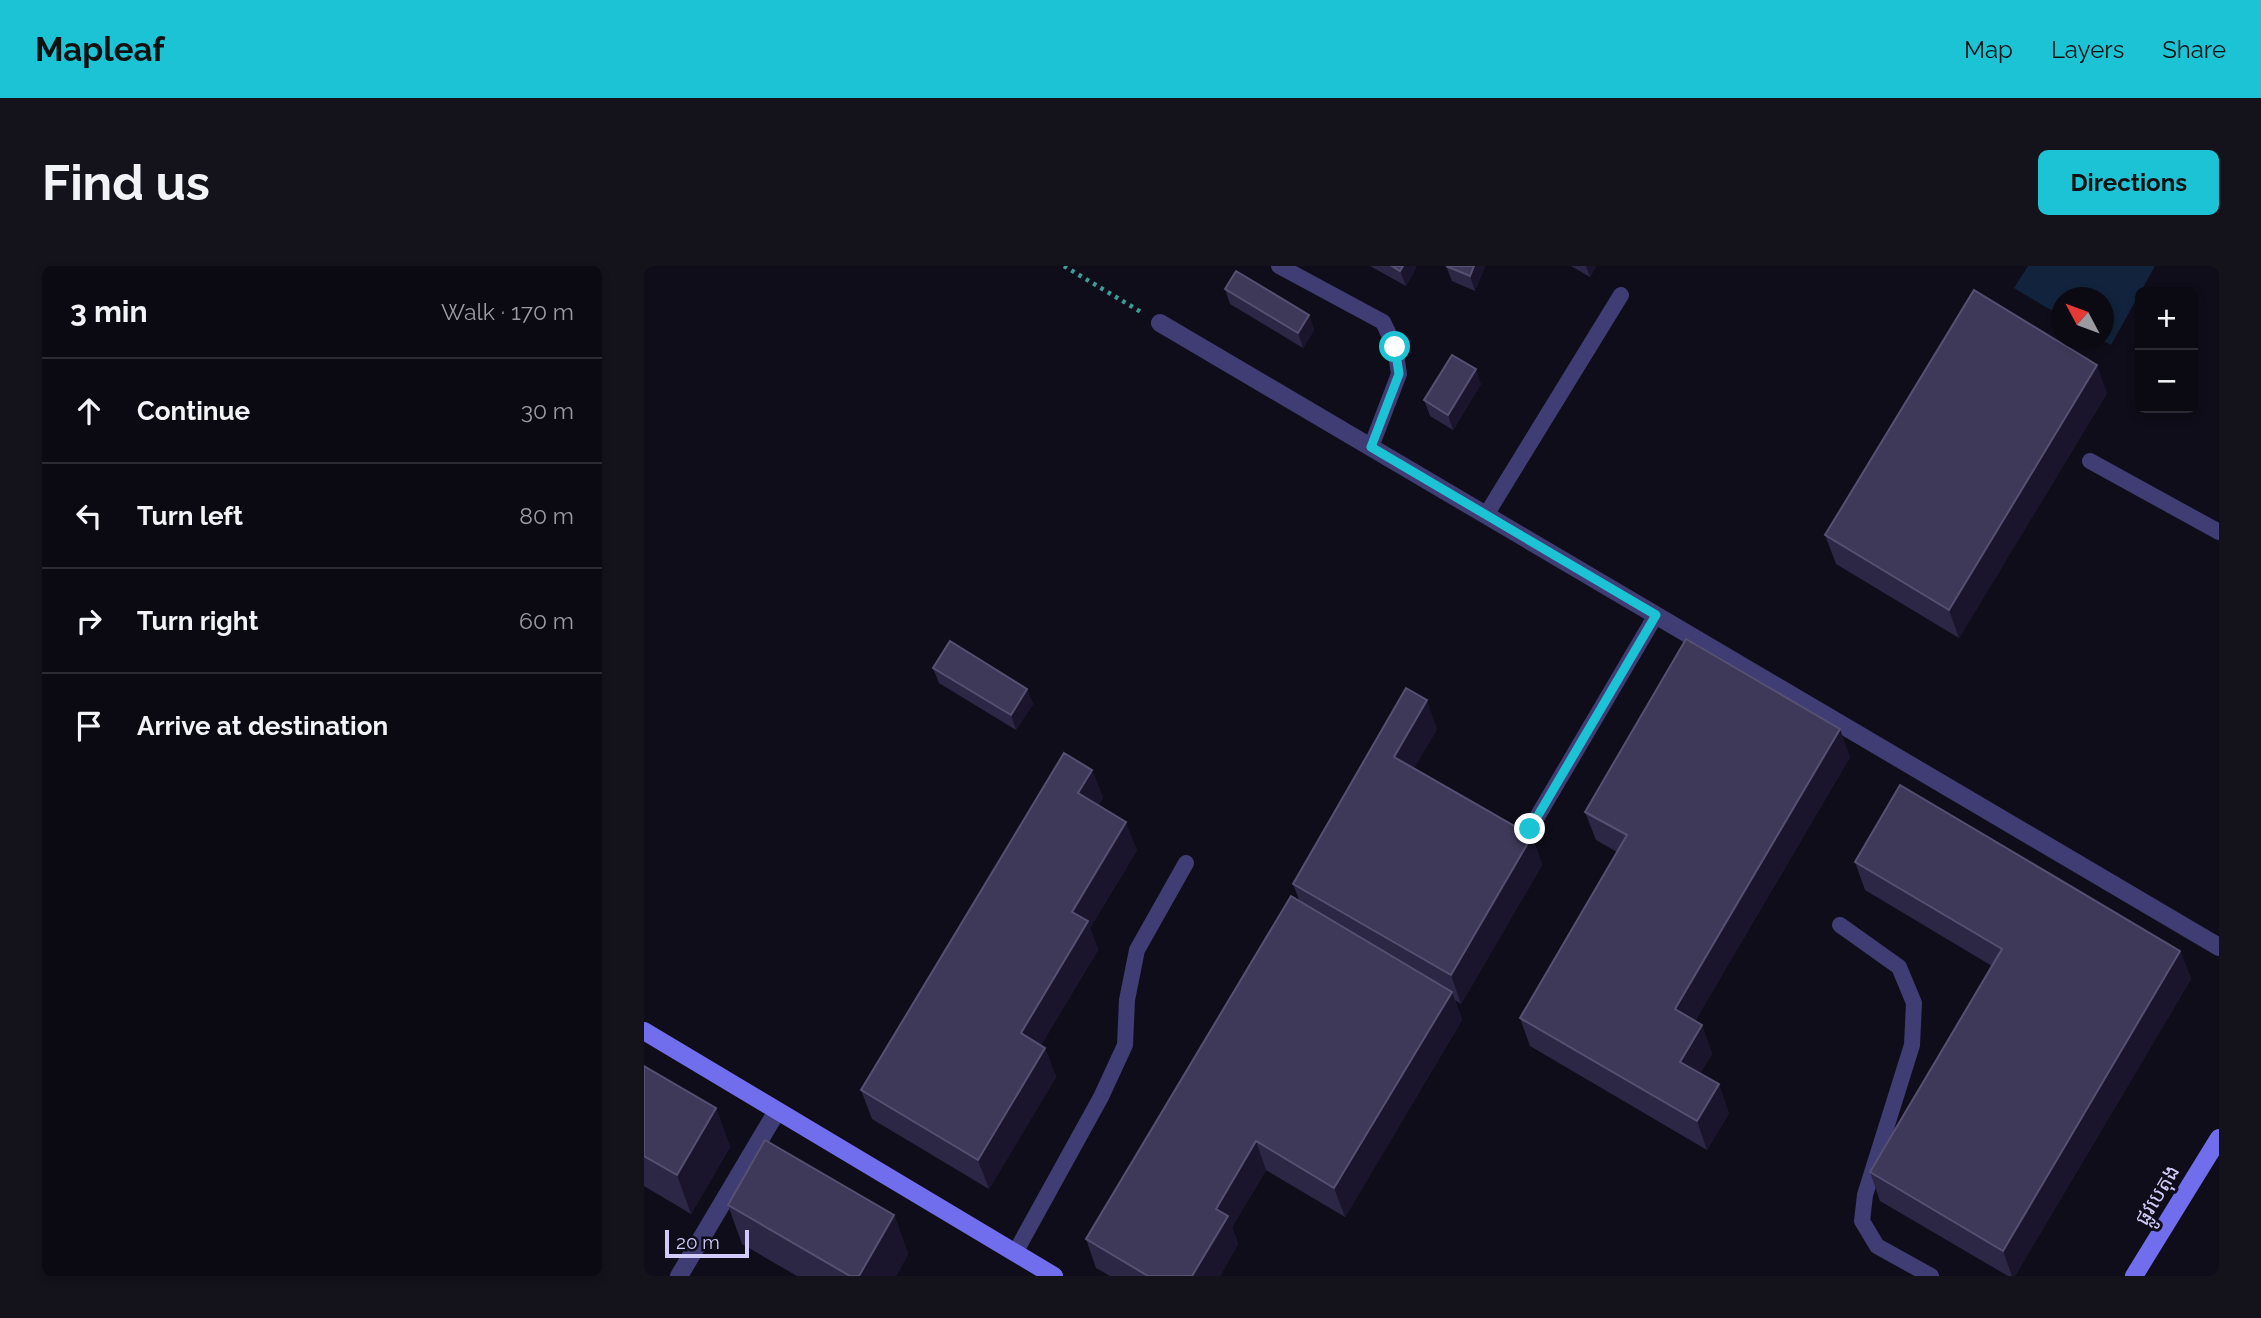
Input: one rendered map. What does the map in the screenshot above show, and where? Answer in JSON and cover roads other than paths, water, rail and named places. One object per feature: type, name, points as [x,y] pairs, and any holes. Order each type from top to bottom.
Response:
[{"type":"main road","points":[[644,1031],[1054,1276]]},
{"type":"main road","name":"ផ្លូវបេតុង","points":[[2134,1276],[2219,1138]]},
{"type":"street","points":[[1160,323],[2219,947]]},
{"type":"street","points":[[679,1276],[777,1111]]},
{"type":"lane","points":[[1279,266],[1383,322],[1395,347],[1399,374],[1371,447]]},
{"type":"lane","points":[[1486,515],[1621,295]]},
{"type":"lane","points":[[2090,461],[2219,532]]},
{"type":"lane","points":[[1530,829],[1656,615]]},
{"type":"lane","points":[[1014,1253],[1101,1097],[1125,1045],[1127,1000],[1137,950],[1186,863]]},
{"type":"lane","points":[[1840,925],[1899,967],[1914,1003],[1912,1045],[1865,1195],[1862,1221],[1877,1246],[1931,1276]]},
{"type":"water","points":[[2028,266],[2155,266],[2143,287],[2135,287],[2135,302],[2114,340],[2114,287],[2051,287],[2051,310],[2014,288]]}]
